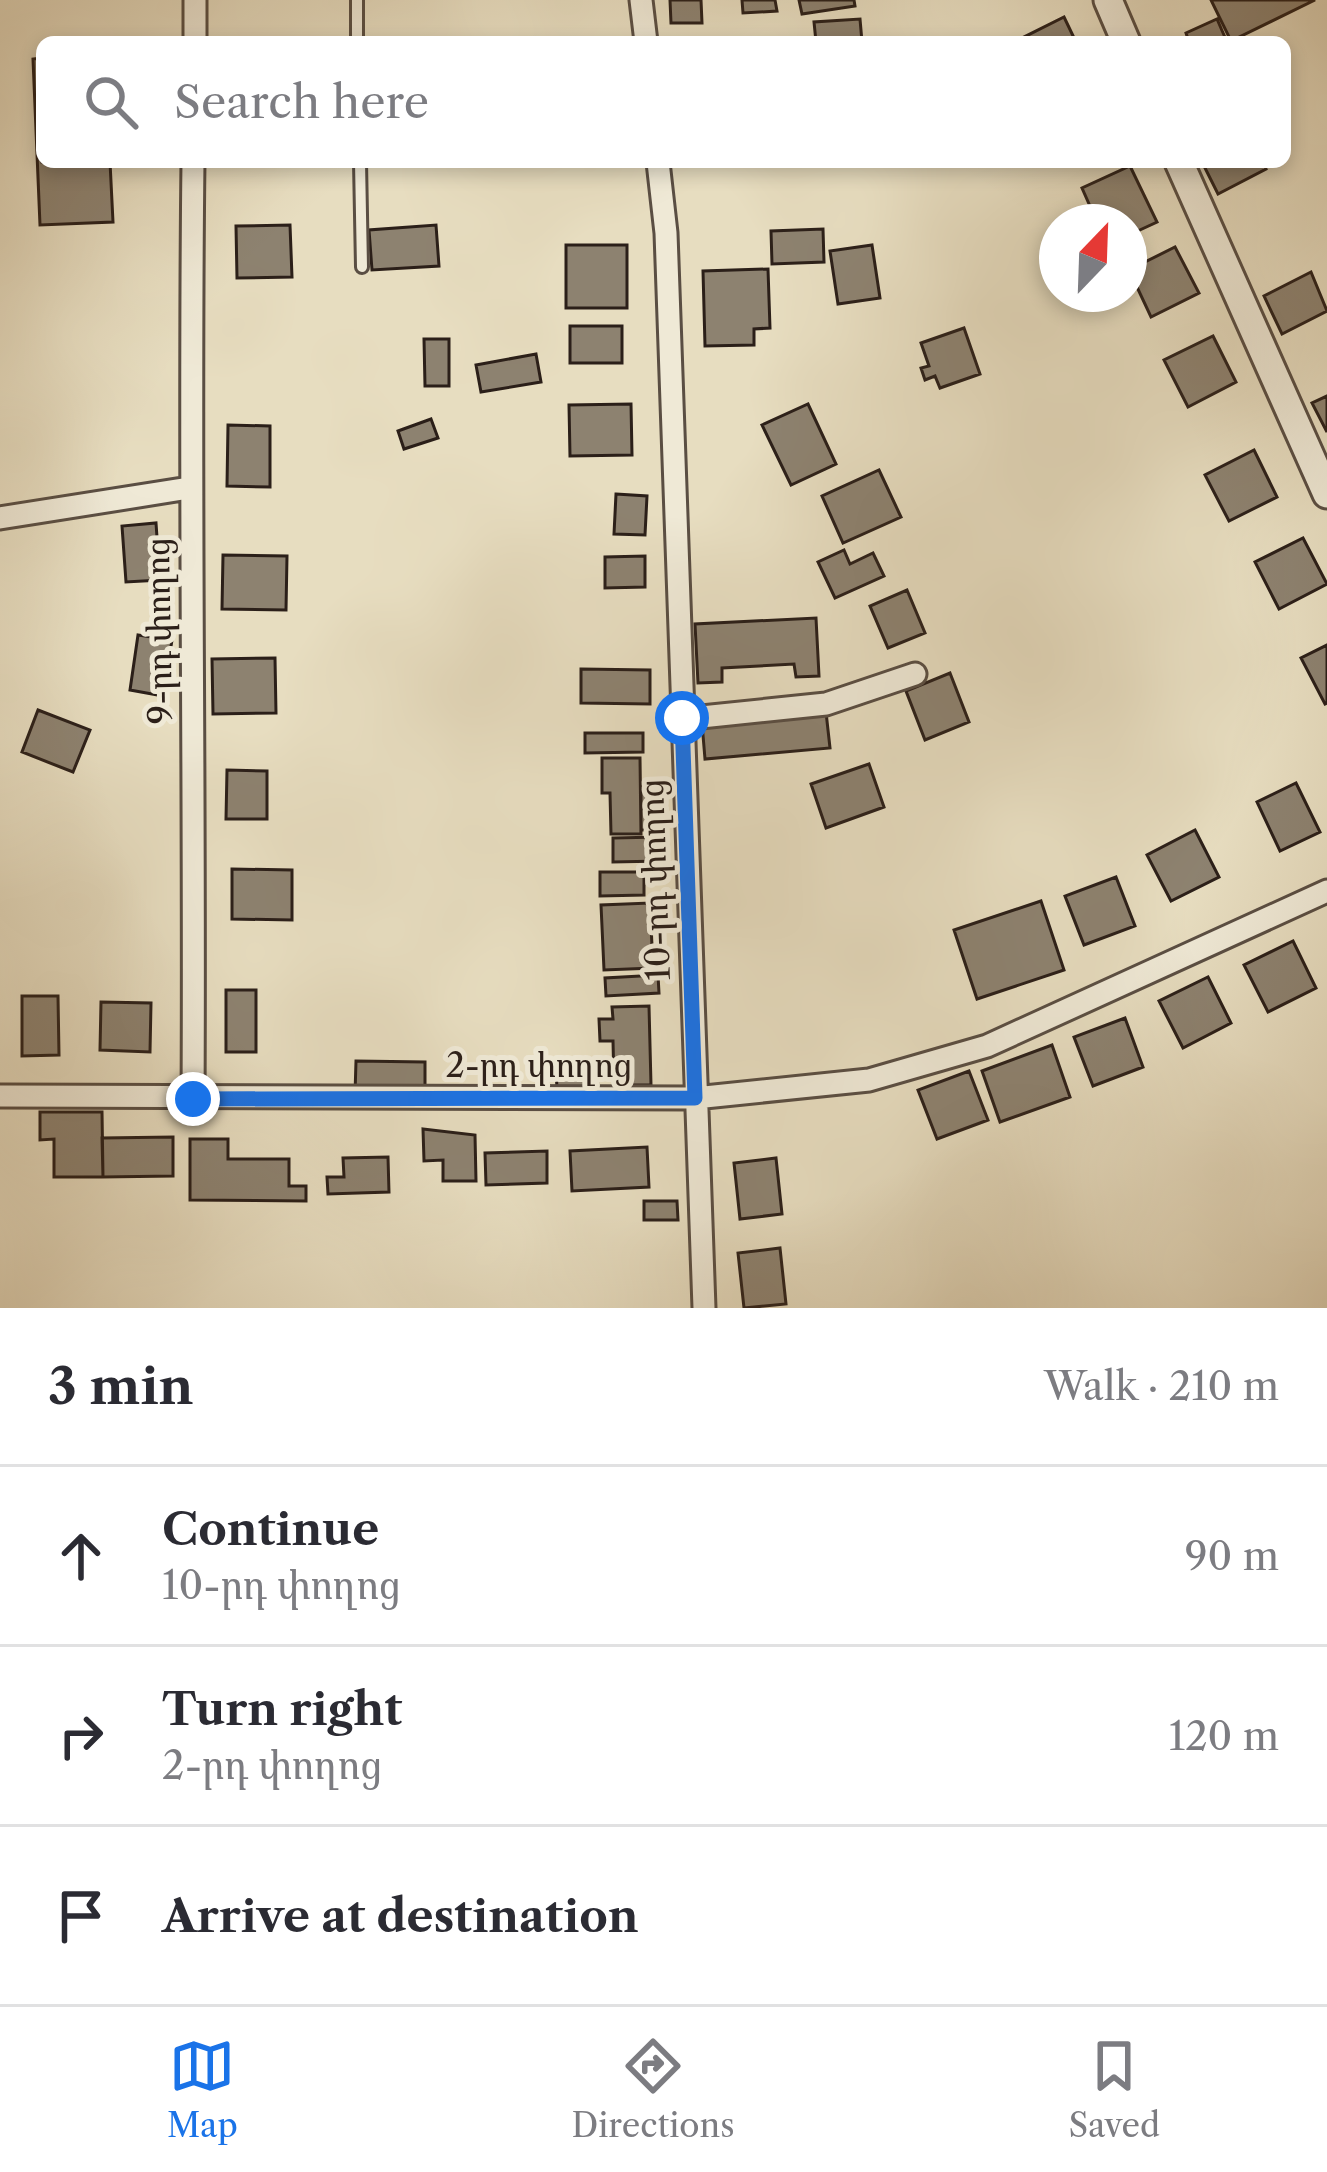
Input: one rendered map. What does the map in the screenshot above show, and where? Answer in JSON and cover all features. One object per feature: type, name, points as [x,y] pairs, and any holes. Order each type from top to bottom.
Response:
[{"type":"street","points":[[195,0],[195,36]]},
{"type":"street","points":[[641,0],[645,36]]},
{"type":"street","points":[[1108,0],[1123,36]]},
{"type":"street","name":"9-րդ փողոց","points":[[193,168],[189,488],[195,749],[193,1099]]},
{"type":"street","name":"10-րդ փողոց","points":[[659,168],[666,233],[704,1308]]},
{"type":"street","points":[[1183,168],[1327,494]]},
{"type":"street","points":[[0,518],[189,488]]},
{"type":"street","points":[[682,718],[826,704],[915,674]]},
{"type":"street","name":"2-րդ փողոց","points":[[0,1096],[695,1098],[868,1080],[987,1046],[1327,891]]},
{"type":"lane","points":[[357,0],[358,36]]},
{"type":"lane","points":[[360,168],[362,267]]},
{"type":"building","points":[[670,0],[701,0],[702,23],[671,23]]},
{"type":"building","points":[[742,0],[775,0],[777,11],[743,13]]},
{"type":"building","points":[[799,0],[854,0],[855,6],[802,14]]},
{"type":"building","points":[[1211,0],[1315,0],[1241,36],[1229,36]]},
{"type":"building","points":[[1064,17],[1073,36],[1026,36]]},
{"type":"building","points":[[860,19],[861,36],[815,36],[814,22]]},
{"type":"building","points":[[1217,19],[1224,36],[1187,36]]},
{"type":"building","points":[[33,59],[36,59],[36,130]]},
{"type":"building","points":[[38,168],[110,168],[113,222],[40,225]]},
{"type":"building","points":[[1131,168],[1157,222],[1147,227],[1147,204],[1089,204],[1082,188]]},
{"type":"building","points":[[1205,168],[1266,168],[1266,169],[1218,194]]},
{"type":"building","points":[[290,225],[292,277],[237,278],[236,226]]},
{"type":"building","points":[[436,225],[439,266],[372,270],[369,230]]},
{"type":"building","points":[[823,229],[824,262],[772,264],[771,231]]},
{"type":"building","points":[[566,245],[627,245],[627,308],[566,308]]},
{"type":"building","points":[[872,245],[880,298],[838,304],[830,251]]},
{"type":"building","points":[[1175,247],[1199,293],[1151,317],[1147,261]]},
{"type":"building","points":[[768,269],[770,328],[754,329],[754,345],[705,346],[703,271]]},
{"type":"building","points":[[1311,272],[1327,311],[1282,334],[1264,296]]},
{"type":"building","points":[[570,326],[622,326],[622,363],[570,363]]},
{"type":"building","points":[[964,328],[980,374],[940,388],[935,376],[925,380],[921,368],[929,366],[921,343]]},
{"type":"building","points":[[1213,336],[1236,382],[1188,407],[1164,360]]},
{"type":"building","points":[[424,339],[449,339],[449,386],[425,386]]},
{"type":"building","points":[[536,354],[541,382],[481,392],[476,365]]},
{"type":"building","points":[[1327,396],[1327,432],[1312,403]]},
{"type":"building","points":[[631,404],[632,455],[570,456],[569,405]]},
{"type":"building","points":[[808,404],[836,464],[791,485],[762,425]]},
{"type":"building","points":[[431,419],[438,438],[404,449],[398,431]]},
{"type":"building","points":[[228,425],[270,426],[270,487],[227,486]]},
{"type":"building","points":[[1254,450],[1277,497],[1229,521],[1205,475]]},
{"type":"building","points":[[879,470],[901,517],[843,543],[822,496]]},
{"type":"building","points":[[616,494],[647,496],[645,535],[614,534]]},
{"type":"building","points":[[156,523],[160,580],[126,582],[122,526]]},
{"type":"building","points":[[1303,538],[1327,584],[1279,609],[1255,562]]},
{"type":"building","points":[[844,550],[850,564],[873,553],[884,576],[835,598],[818,562]]},
{"type":"building","points":[[223,555],[287,556],[286,610],[222,609]]},
{"type":"building","points":[[645,556],[645,587],[605,588],[605,557]]},
{"type":"building","points":[[907,590],[925,633],[888,648],[870,606]]},
{"type":"building","points":[[816,618],[819,676],[796,677],[794,664],[722,668],[722,682],[698,683],[695,624]]},
{"type":"building","points":[[138,635],[172,640],[163,696],[130,690]]},
{"type":"building","points":[[1327,645],[1327,703],[1325,704],[1301,658]]},
{"type":"building","points":[[275,658],[276,713],[213,714],[212,659]]},
{"type":"building","points":[[581,669],[650,670],[650,704],[581,703]]},
{"type":"building","points":[[950,673],[969,722],[925,740],[906,691]]},
{"type":"building","points":[[38,710],[90,730],[73,772],[22,752]]},
{"type":"building","points":[[826,712],[830,748],[705,759],[702,723]]},
{"type":"building","points":[[585,733],[643,733],[643,752],[585,753]]},
{"type":"building","points":[[602,758],[640,758],[641,834],[611,834],[610,793],[602,793]]},
{"type":"building","points":[[869,764],[884,807],[826,828],[811,784]]},
{"type":"building","points":[[227,770],[267,771],[267,819],[226,819]]},
{"type":"building","points":[[1296,783],[1320,832],[1280,851],[1257,802]]},
{"type":"building","points":[[641,789],[659,789],[659,830],[641,830]]},
{"type":"building","points":[[1195,830],[1219,877],[1171,901],[1147,855]]},
{"type":"building","points":[[660,837],[661,861],[613,862],[613,838]]},
{"type":"building","points":[[232,869],[292,870],[292,920],[232,919]]},
{"type":"building","points":[[600,872],[644,872],[644,895],[600,896]]},
{"type":"building","points":[[1116,877],[1135,926],[1084,945],[1065,896]]},
{"type":"building","points":[[1041,901],[1064,970],[977,999],[954,930]]},
{"type":"building","points":[[650,903],[653,968],[604,970],[601,905]]},
{"type":"building","points":[[1293,941],[1316,988],[1268,1012],[1244,965]]},
{"type":"building","points":[[658,975],[659,993],[606,996],[605,978]]},
{"type":"building","points":[[1208,977],[1231,1023],[1183,1048],[1159,1001]]},
{"type":"building","points":[[226,990],[256,990],[256,1052],[226,1052]]},
{"type":"building","points":[[22,996],[58,996],[59,1055],[22,1056]]},
{"type":"building","points":[[101,1002],[151,1003],[150,1052],[100,1050]]},
{"type":"building","points":[[649,1006],[651,1085],[614,1085],[613,1041],[600,1041],[599,1019],[613,1019],[612,1007]]},
{"type":"building","points":[[1125,1018],[1143,1067],[1093,1086],[1074,1037]]},
{"type":"building","points":[[1052,1045],[1070,1097],[1000,1122],[982,1071]]},
{"type":"building","points":[[356,1061],[425,1062],[425,1094],[355,1094]]},
{"type":"building","points":[[596,1067],[598,1086],[557,1089],[556,1069]]},
{"type":"building","points":[[969,1071],[988,1120],[937,1139],[918,1090]]},
{"type":"building","points":[[40,1112],[102,1112],[103,1177],[54,1177],[54,1139],[40,1140]]},
{"type":"building","points":[[423,1129],[475,1135],[476,1181],[443,1181],[443,1160],[424,1161]]},
{"type":"building","points":[[173,1137],[173,1176],[103,1177],[102,1138]]},
{"type":"building","points":[[190,1139],[228,1139],[228,1159],[289,1159],[289,1186],[306,1186],[306,1201],[190,1200]]},
{"type":"building","points":[[647,1147],[649,1187],[572,1191],[570,1151]]},
{"type":"building","points":[[547,1151],[547,1183],[486,1185],[485,1153]]},
{"type":"building","points":[[388,1157],[389,1192],[328,1194],[327,1177],[344,1177],[343,1158]]},
{"type":"building","points":[[776,1158],[782,1214],[740,1219],[734,1163]]},
{"type":"building","points":[[644,1201],[677,1201],[678,1220],[644,1220]]},
{"type":"building","points":[[780,1248],[786,1304],[744,1308],[738,1253]]},
{"type":"route","points":[[193,1099],[695,1098],[682,718]]}]
